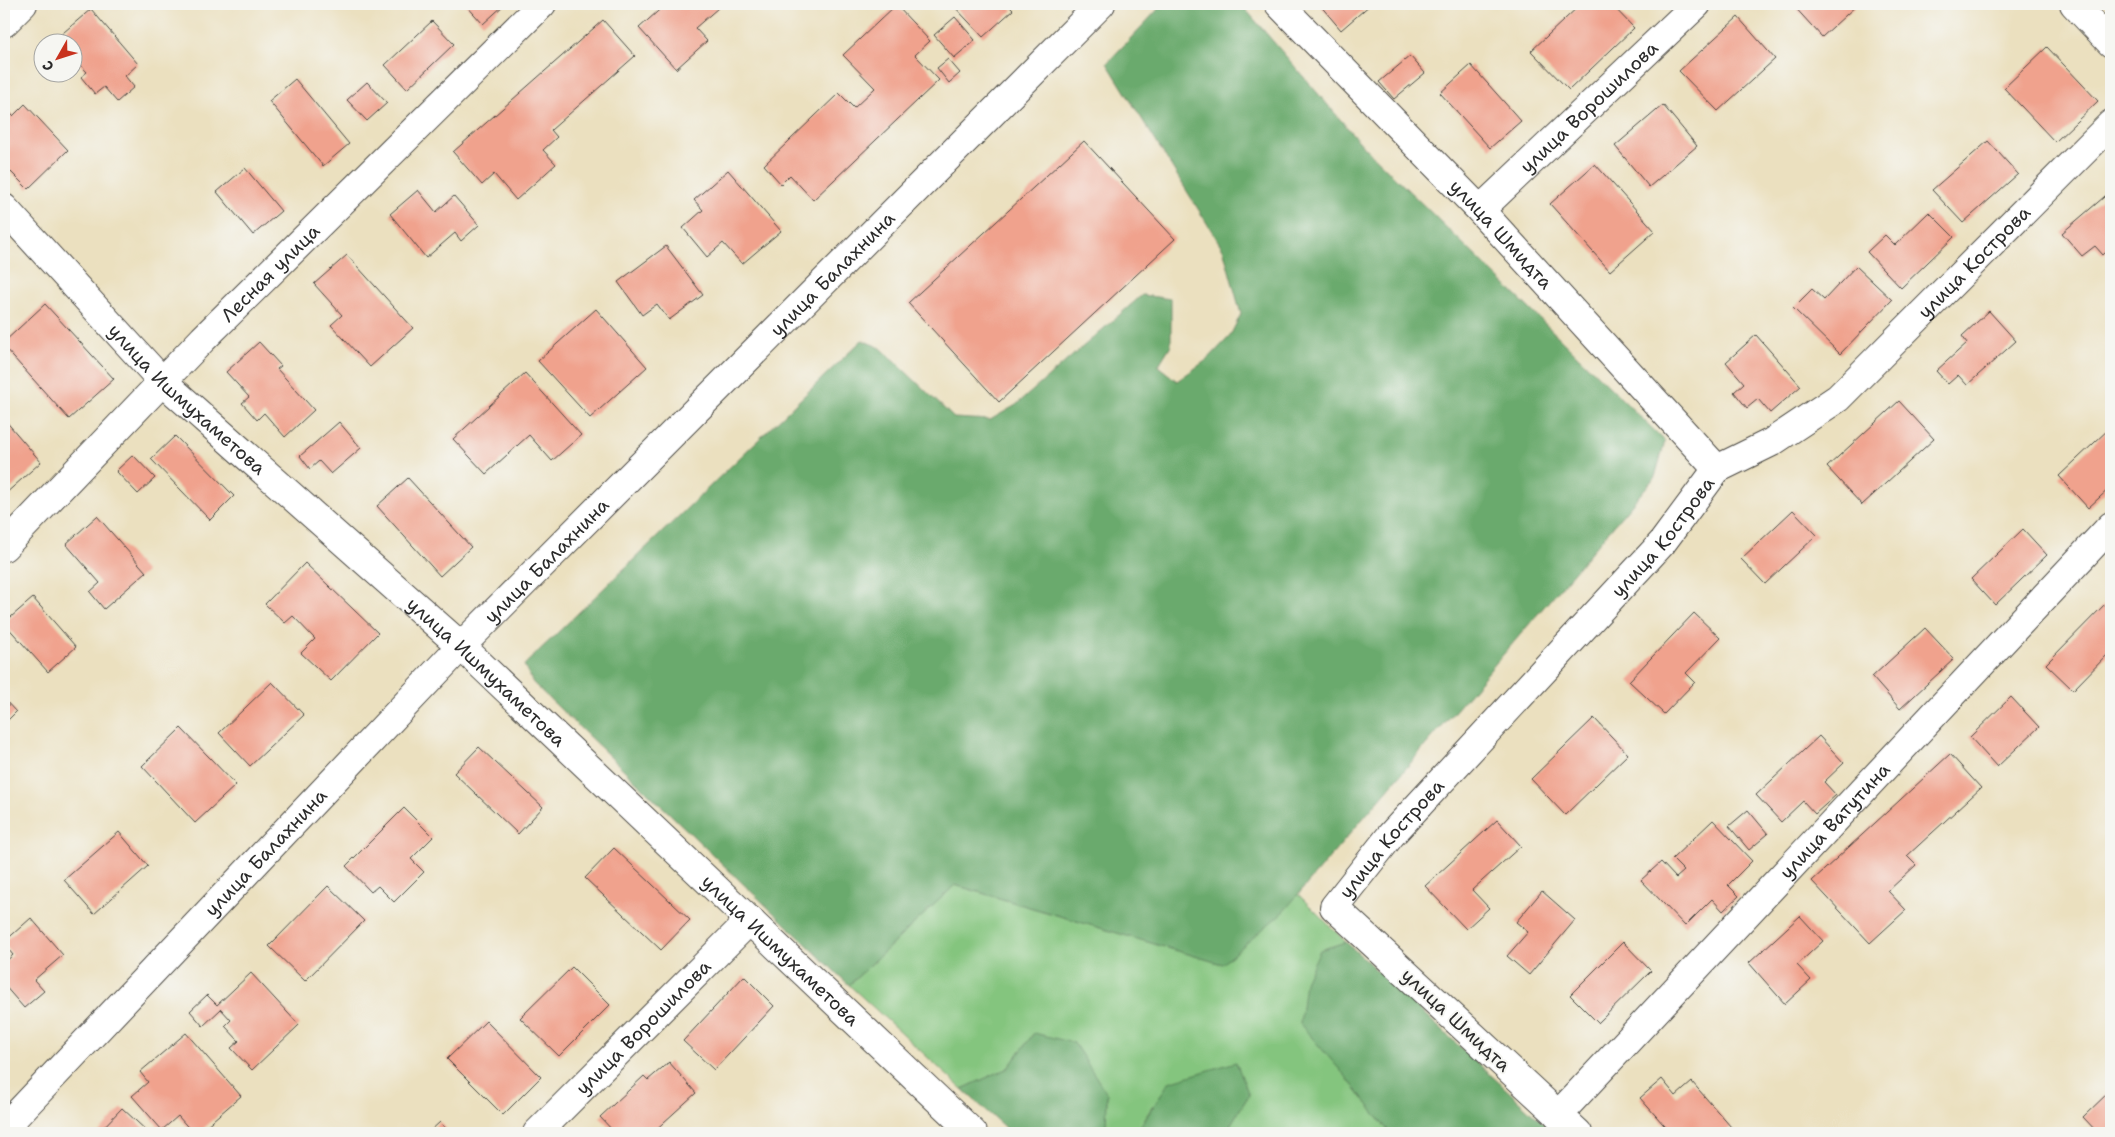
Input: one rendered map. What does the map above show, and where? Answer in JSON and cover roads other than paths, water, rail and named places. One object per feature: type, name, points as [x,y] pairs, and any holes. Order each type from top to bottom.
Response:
[{"type":"street","points":[[4,23],[23,4]]},
{"type":"street","name":"Лесная улица","points":[[4,547],[162,381],[542,4]]},
{"type":"street","name":"улица Балахнина","points":[[4,1128],[461,646],[1101,4]]},
{"type":"street","name":"улица Шмидта","points":[[1279,4],[1480,210],[1717,469]]},
{"type":"street","name":"улица Ворошилова","points":[[1480,210],[1697,4]]},
{"type":"street","points":[[2074,4],[2111,43]]},
{"type":"street","name":"улица Кострова","points":[[1334,907],[1391,835],[1662,543],[1717,469],[1772,442],[1838,398],[2111,124]]},
{"type":"street","name":"улица Ишмухаметова","points":[[4,208],[162,381],[461,646],[973,1133]]},
{"type":"street","name":"улица Ватутина","points":[[1558,1115],[2111,526]]},
{"type":"street","name":"улица Шмидта","points":[[1334,907],[1578,1133]]},
{"type":"street","name":"улица Ворошилова","points":[[537,1133],[750,920]]}]
